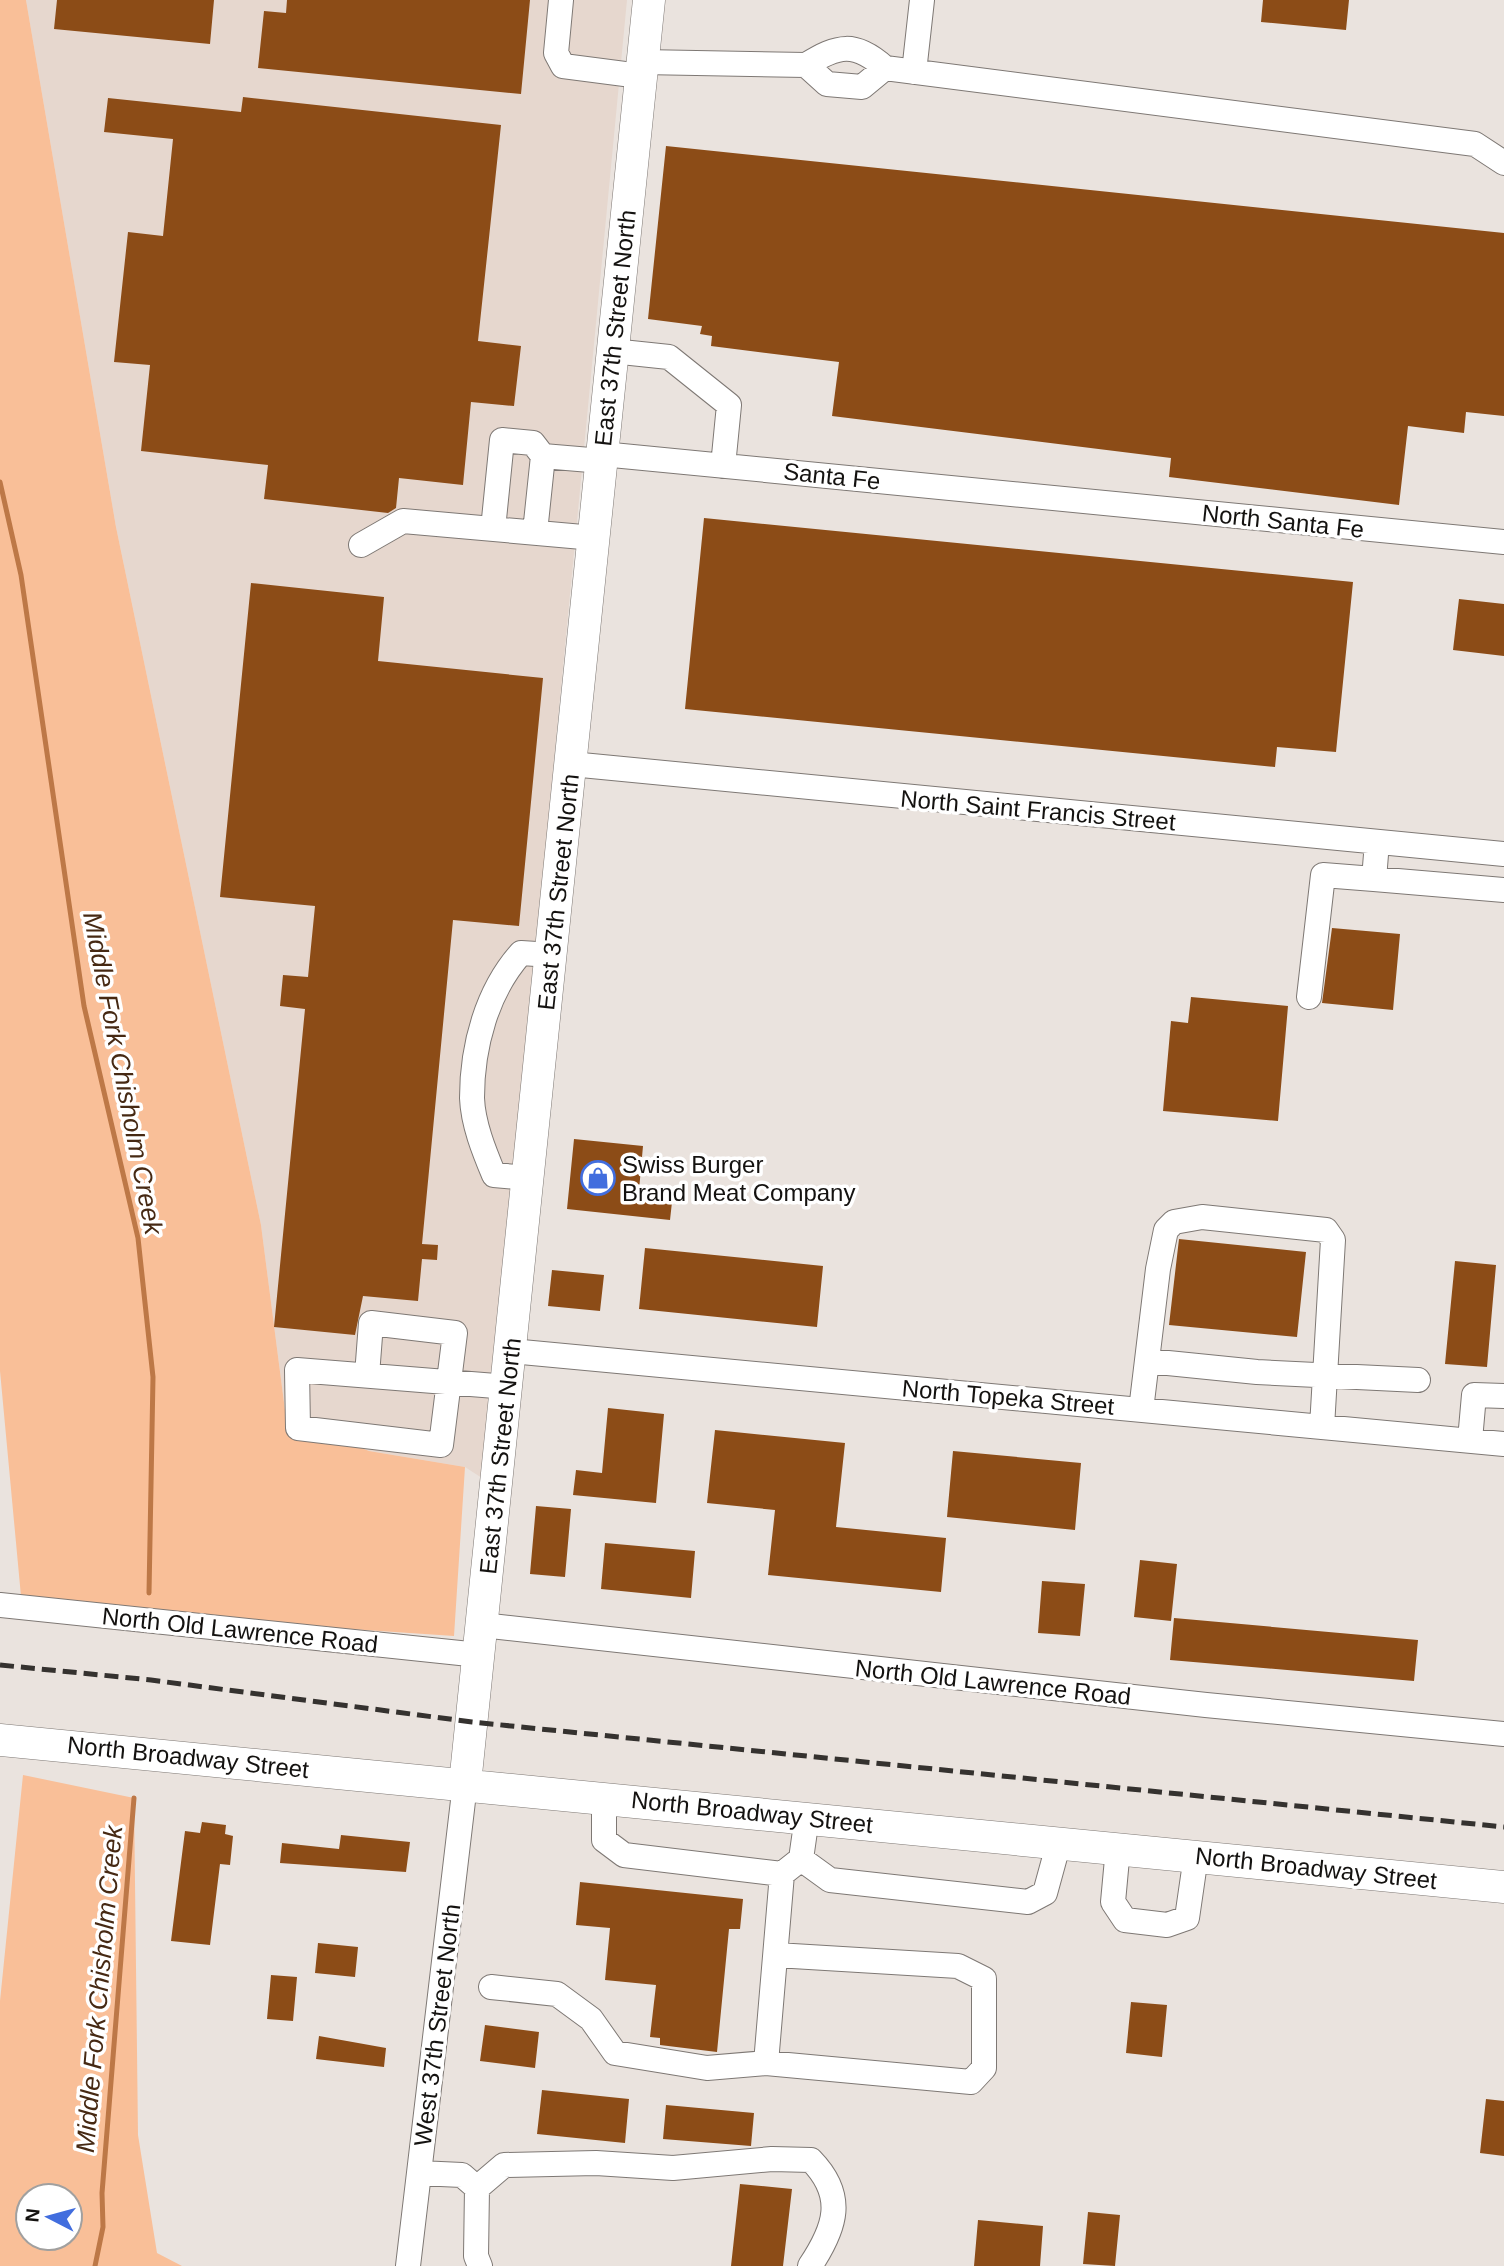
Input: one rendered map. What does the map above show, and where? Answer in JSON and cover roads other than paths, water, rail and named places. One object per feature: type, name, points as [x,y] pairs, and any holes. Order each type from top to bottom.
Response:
[{"type":"main road","name":"East 37th Street North","points":[[465,1784],[512,1351],[649,0]]},
{"type":"main road","name":"North Broadway Street","points":[[0,1740],[1504,1887]]},
{"type":"street","points":[[561,0],[556,53],[563,66],[641,69],[806,65],[832,48],[866,51],[885,68],[1475,144],[1504,163]]},
{"type":"street","points":[[915,72],[922,0]]},
{"type":"street","points":[[806,65],[827,84],[862,87],[885,68]]},
{"type":"street","points":[[612,351],[669,357],[729,405],[723,466]]},
{"type":"street","points":[[493,529],[502,440],[533,443],[543,456],[535,532]]},
{"type":"street","name":"Santa Fe","points":[[543,456],[602,457],[723,466],[1062,499]]},
{"type":"street","name":"North Santa Fe","points":[[1062,499],[1504,542]]},
{"type":"street","points":[[361,545],[403,520],[594,538]]},
{"type":"street","name":"North Saint Francis Street","points":[[571,764],[1504,854]]},
{"type":"street","points":[[1374,879],[1377,842]]},
{"type":"street","points":[[1309,997],[1323,875],[1504,890]]},
{"type":"street","points":[[529,1178],[494,1175],[481,1141],[472,1098],[480,1028],[503,974],[521,953],[552,955]]},
{"type":"street","points":[[1141,1410],[1158,1269],[1166,1230],[1174,1222],[1202,1217],[1326,1230],[1333,1240],[1322,1427]]},
{"type":"street","points":[[368,1375],[371,1323],[455,1333],[449,1382],[441,1444],[298,1428],[297,1370],[368,1375],[449,1382],[508,1387]]},
{"type":"street","name":"North Topeka Street","points":[[512,1351],[1504,1444]]},
{"type":"street","points":[[1148,1361],[1258,1372],[1327,1373],[1418,1380]]},
{"type":"street","points":[[1470,1440],[1475,1395],[1504,1396]]},
{"type":"street","name":"North Old Lawrence Road","points":[[0,1605],[481,1640],[1504,1734]]},
{"type":"street","name":"West 37th Street North","points":[[408,2266],[465,1784]]},
{"type":"street","points":[[604,1797],[604,1840],[624,1855],[792,1867],[830,1880],[1028,1902],[1045,1893],[1059,1842]]},
{"type":"street","points":[[766,2063],[776,1955],[792,1867],[807,1817]]},
{"type":"street","points":[[1118,1848],[1114,1902],[1125,1920],[1167,1925],[1187,1918],[1196,1856]]},
{"type":"street","points":[[491,1987],[556,1994],[591,2019],[615,2053],[708,2068],[766,2063],[971,2082],[984,2068],[984,1979],[958,1966],[776,1955]]},
{"type":"street","points":[[480,2266],[476,2256],[477,2188],[504,2165],[596,2163],[673,2168],[772,2159],[811,2160],[829,2178],[835,2202],[827,2241],[810,2266]]},
{"type":"street","points":[[419,2173],[462,2175],[477,2188]]},
{"type":"waterway","name":"Middle Fork Chisholm Creek","points":[[0,482],[21,575],[84,1006],[138,1238],[153,1377],[149,1593]]},
{"type":"waterway","name":"Middle Fork Chisholm Creek","points":[[95,2266],[103,2227],[102,2193],[134,1798]]},
{"type":"railway","points":[[0,1665],[151,1680],[472,1722],[1504,1827]]},
{"type":"place","name":"Swiss Burger Brand Meat Company","points":[[598,1178]]}]
